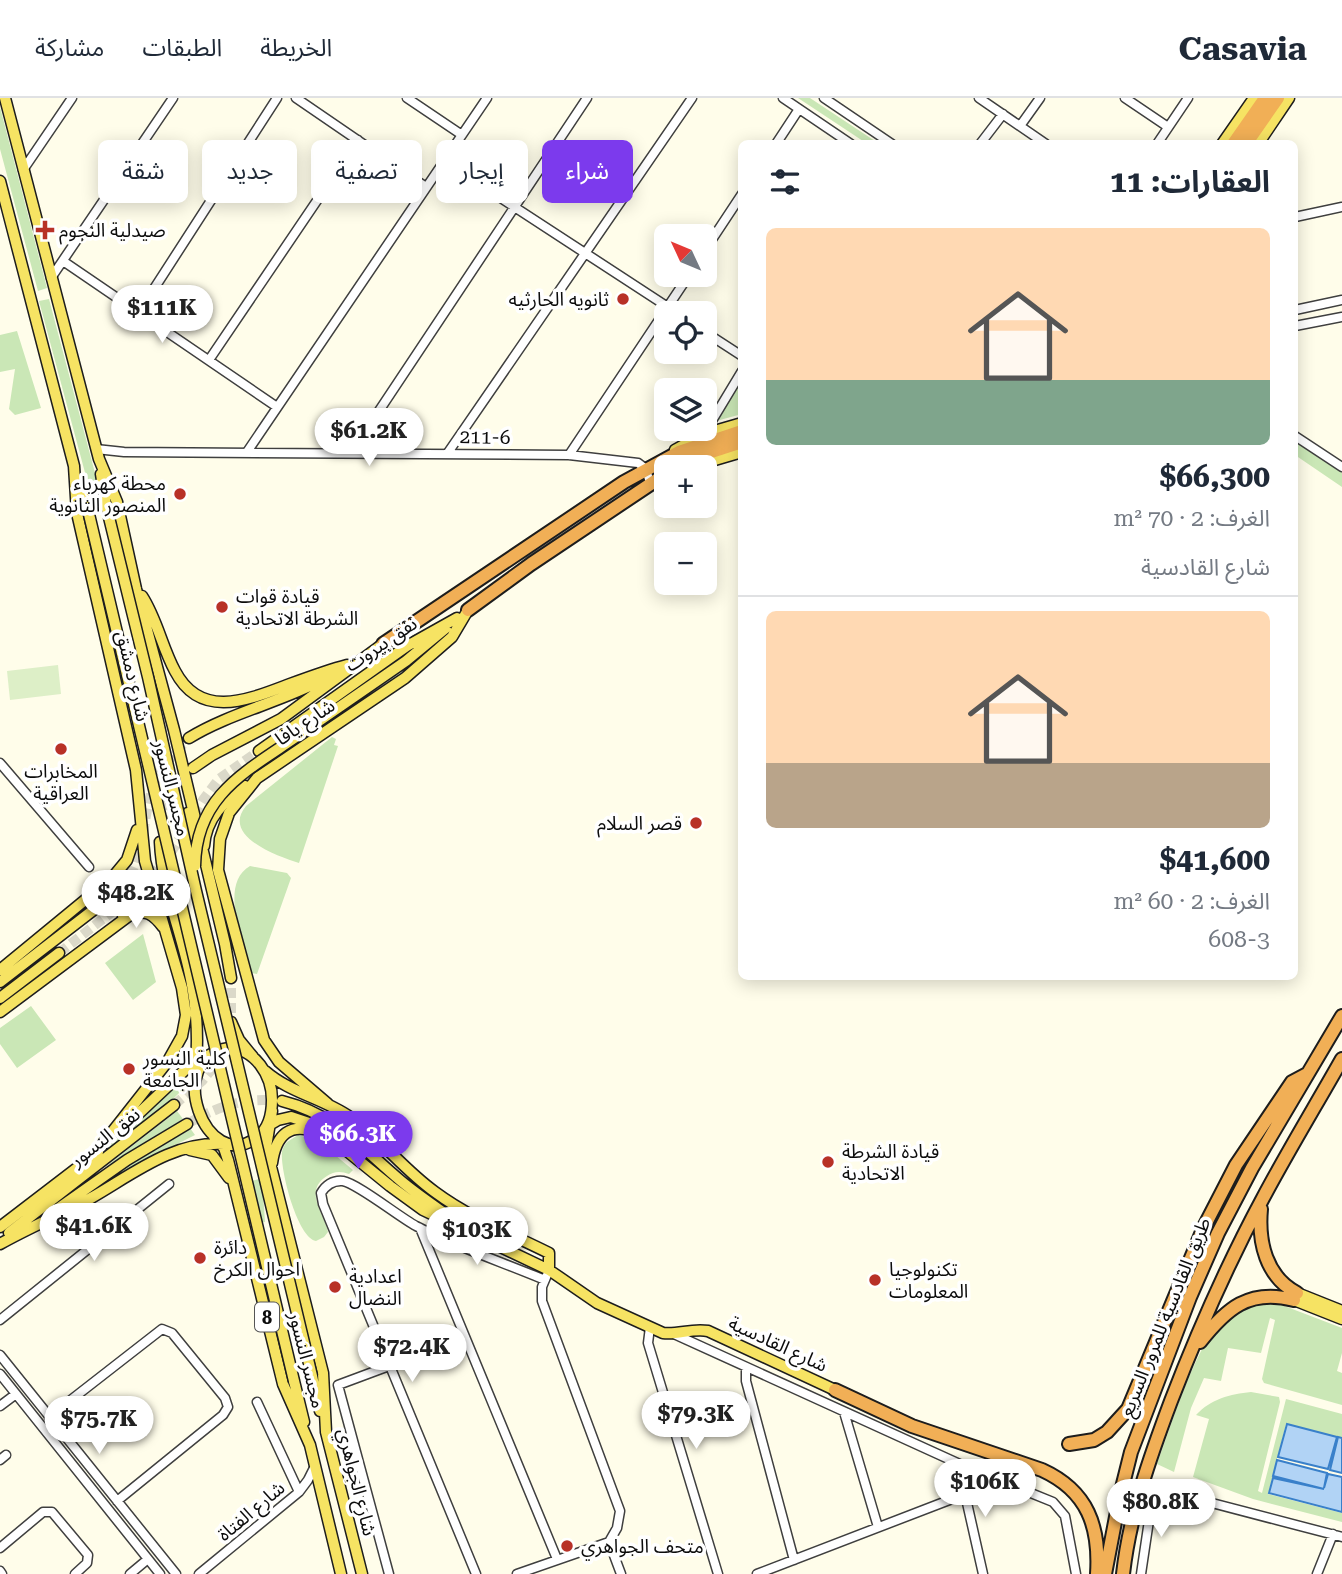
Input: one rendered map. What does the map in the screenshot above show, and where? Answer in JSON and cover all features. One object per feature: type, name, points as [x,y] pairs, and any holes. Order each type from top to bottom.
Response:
[{"type":"highway","points":[[1236,140],[1265,98]]},
{"type":"highway","points":[[1249,140],[1278,98]]},
{"type":"highway","name":"شارع يافا","points":[[383,644],[649,467],[679,452],[738,432]]},
{"type":"highway","points":[[702,455],[738,443]]},
{"type":"highway","name":"شارع يافا","points":[[468,610],[654,481]]},
{"type":"highway","name":"طريق القادسية للمرور السريع","points":[[1105,1574],[1131,1452],[1189,1297],[1252,1168],[1342,1016]]},
{"type":"highway","name":"طريق القادسية للمرور السريع","points":[[1123,1574],[1136,1500],[1188,1356],[1263,1197],[1342,1059]]},
{"type":"highway","points":[[1069,1444],[1094,1440],[1107,1432],[1128,1409],[1204,1227],[1236,1165],[1292,1082],[1307,1074]]},
{"type":"highway","points":[[1263,1197],[1260,1225],[1264,1253],[1279,1281],[1295,1297]]},
{"type":"highway","points":[[1188,1356],[1217,1320],[1234,1307],[1264,1296],[1295,1297]]},
{"type":"highway","points":[[835,1390],[905,1423],[1042,1470],[1059,1479],[1079,1498],[1093,1522],[1098,1549],[1097,1574]]},
{"type":"main road","name":"شارع دمشق","points":[[5,98],[98,454],[117,502],[136,589],[186,784]]},
{"type":"main road","points":[[1225,140],[1254,98]]},
{"type":"main road","points":[[1261,140],[1289,98]]},
{"type":"main road","name":"شارع دمشق","points":[[0,181],[74,466],[77,513],[136,770],[145,860],[165,929],[188,983],[182,1036],[168,1061],[94,1155]]},
{"type":"main road","points":[[717,430],[738,424]]},
{"type":"main road","points":[[649,467],[692,441]]},
{"type":"main road","points":[[717,459],[738,453]]},
{"type":"main road","name":"مجسر النسور","points":[[98,454],[106,505],[326,1432]]},
{"type":"main road","name":"مجسر النسور","points":[[74,466],[88,510],[310,1445]]},
{"type":"main road","points":[[136,589],[153,616],[175,671],[193,692],[205,698],[232,703],[246,700],[347,665]]},
{"type":"main road","points":[[196,891],[198,839],[213,803],[231,783],[405,661],[468,610]]},
{"type":"main road","name":"شارع يافا","points":[[328,1104],[279,1062],[264,1041],[221,885],[218,854],[223,825],[237,801],[257,778],[405,678],[453,636],[468,610]]},
{"type":"main road","name":"نفق بيروت","points":[[259,751],[407,646],[457,618]]},
{"type":"main road","name":"نفق بيروت","points":[[189,738],[214,725],[297,693],[383,644]]},
{"type":"main road","name":"شارع يافا","points":[[193,768],[212,755],[281,719],[383,644]]},
{"type":"main road","points":[[203,853],[207,829],[218,810],[233,794],[257,778]]},
{"type":"main road","points":[[186,784],[231,978]]},
{"type":"main road","points":[[186,784],[190,835],[198,879],[229,1018],[239,1040],[265,1071],[286,1086],[328,1104],[352,1118],[405,1168],[452,1204],[549,1253],[547,1275]]},
{"type":"main road","points":[[0,970],[113,877],[127,860],[139,819]]},
{"type":"main road","points":[[160,842],[162,866],[197,1031],[195,1087],[200,1116],[213,1135],[233,1144]]},
{"type":"main road","points":[[92,896],[118,884],[131,894],[130,911],[107,931]]},
{"type":"main road","points":[[0,982],[110,898]]},
{"type":"main road","points":[[0,1012],[130,915],[144,911],[156,918],[165,929]]},
{"type":"main road","points":[[0,998],[59,953]]},
{"type":"main road","points":[[168,1085],[194,1050],[197,1031],[188,983]]},
{"type":"main road","points":[[182,1036],[191,1007]]},
{"type":"main road","points":[[0,1227],[94,1155],[197,1061],[218,1051],[234,1048],[253,1057]]},
{"type":"main road","points":[[195,1087],[203,1062],[218,1051]]},
{"type":"main road","points":[[0,1242],[91,1198],[133,1172],[179,1150],[204,1144],[244,1144],[255,1140],[269,1125],[272,1111],[272,1094],[265,1071]]},
{"type":"main road","points":[[282,1101],[310,1109],[331,1120],[419,1195],[479,1237]]},
{"type":"main road","name":"نفق النسور","points":[[0,1242],[174,1105]]},
{"type":"main road","name":"شارع القادسية","points":[[269,1125],[284,1118],[297,1118],[323,1129],[390,1186],[423,1210],[479,1237],[597,1303],[663,1333],[708,1331],[835,1390]]},
{"type":"main road","points":[[31,1226],[127,1160],[187,1124]]},
{"type":"main road","name":"شارع الجواهري","points":[[269,1125],[266,1139],[271,1170],[323,1373],[326,1432],[362,1574]]},
{"type":"main road","points":[[271,1170],[275,1147],[280,1137],[288,1131],[307,1128],[338,1143]]},
{"type":"main road","name":"شارع الجواهري","points":[[213,1135],[221,1144],[228,1160],[283,1384],[310,1445],[341,1574]]},
{"type":"main road","points":[[179,1150],[195,1150],[212,1155],[233,1185]]},
{"type":"main road","points":[[233,1185],[238,1159],[250,1151],[261,1153],[271,1170]]},
{"type":"main road","points":[[1295,1297],[1342,1311]]},
{"type":"main road","points":[[1295,1297],[1342,1319]]},
{"type":"street","points":[[23,170],[72,98]]},
{"type":"street","points":[[51,278],[173,98]]},
{"type":"street","points":[[139,312],[277,98]]},
{"type":"street","points":[[296,98],[358,140]]},
{"type":"street","points":[[407,98],[462,135]]},
{"type":"street","points":[[459,140],[487,98]]},
{"type":"street","points":[[351,453],[587,98]]},
{"type":"street","points":[[447,454],[692,98]]},
{"type":"street","points":[[783,98],[845,140]]},
{"type":"street","points":[[824,98],[886,140]]},
{"type":"street","points":[[979,98],[1040,140]]},
{"type":"street","points":[[1020,126],[1040,98]]},
{"type":"street","points":[[1125,98],[1168,127]]},
{"type":"street","points":[[1160,140],[1188,98]]},
{"type":"street","points":[[779,140],[799,109]]},
{"type":"street","points":[[983,140],[1003,114]]},
{"type":"street","points":[[247,452],[436,173]]},
{"type":"street","points":[[422,184],[426,187]]},
{"type":"street","points":[[718,230],[738,200]]},
{"type":"street","points":[[209,360],[315,203]]},
{"type":"street","points":[[508,203],[658,301]]},
{"type":"street","points":[[1298,216],[1342,207]]},
{"type":"street","points":[[63,261],[277,407]]},
{"type":"street","points":[[1298,309],[1342,300]]},
{"type":"street","points":[[1298,325],[1342,317]]},
{"type":"street","points":[[569,455],[654,327]]},
{"type":"street","points":[[717,340],[738,353]]},
{"type":"street","points":[[717,412],[738,378]]},
{"type":"street","points":[[1298,438],[1342,467]]},
{"type":"street","name":"211-6","points":[[98,454],[247,452],[569,455],[631,460],[649,467]]},
{"type":"street","points":[[649,467],[650,483]]},
{"type":"street","points":[[0,763],[89,867]]},
{"type":"street","points":[[476,1574],[323,1204],[321,1193],[329,1183],[340,1180],[358,1188],[394,1214],[420,1228],[547,1275],[542,1301],[620,1511],[617,1528],[609,1542],[517,1574]]},
{"type":"street","points":[[0,1320],[169,1184]]},
{"type":"street","points":[[420,1228],[558,1559]]},
{"type":"street","points":[[650,1327],[648,1343],[718,1574]]},
{"type":"street","points":[[49,1417],[162,1329],[172,1333],[225,1398],[228,1407],[223,1415],[117,1502]]},
{"type":"street","points":[[674,1334],[964,1466],[1047,1498],[1058,1506],[1066,1522],[1076,1574]]},
{"type":"street","points":[[0,1355],[176,1574]]},
{"type":"street","points":[[389,1366],[338,1386],[389,1574]]},
{"type":"street","points":[[746,1367],[746,1381],[794,1560]]},
{"type":"street","points":[[0,1374],[160,1574]]},
{"type":"street","points":[[0,1406],[16,1394]]},
{"type":"street","points":[[257,1402],[299,1492]]},
{"type":"street","points":[[844,1412],[878,1527]]},
{"type":"street","name":"شارع الفتاة","points":[[199,1574],[299,1492],[315,1466]]},
{"type":"street","points":[[964,1466],[965,1494],[983,1574]]},
{"type":"street","points":[[1142,1574],[1151,1507],[1159,1494],[1171,1492],[1342,1537]]},
{"type":"street","points":[[757,1574],[965,1494]]},
{"type":"street","points":[[0,1548],[43,1512],[52,1512],[88,1555],[87,1563],[75,1574]]},
{"type":"street","points":[[1317,1574],[1333,1534]]},
{"type":"street","points":[[609,1542],[621,1574]]},
{"type":"street","points":[[130,1574],[148,1559]]},
{"type":"green space","points":[[798,98],[810,98],[873,140],[861,140]]},
{"type":"green space","points":[[0,107],[47,288],[38,291],[0,149]]},
{"type":"green space","points":[[49,299],[100,492],[91,495],[39,301]]},
{"type":"green space","points":[[17,331],[41,408],[15,415],[9,409],[15,369],[0,372],[0,335]]},
{"type":"green space","points":[[738,386],[738,415],[717,421]]},
{"type":"green space","points":[[1298,442],[1342,472],[1342,487],[1298,457]]},
{"type":"green space","points":[[58,665],[61,694],[10,700],[7,671]]},
{"type":"green space","points":[[332,737],[336,739],[334,745],[338,746],[299,863],[255,843],[241,827],[240,817],[246,806]]},
{"type":"green space","points":[[250,866],[287,873],[291,878],[257,974],[251,973],[239,931],[234,900],[241,875]]},
{"type":"green space","points":[[143,934],[156,982],[133,1000],[105,963]]},
{"type":"green space","points":[[31,1006],[56,1040],[17,1068],[0,1044],[0,1028]]},
{"type":"green space","points":[[178,1081],[182,1090],[172,1100],[78,1172],[135,1123]]},
{"type":"green space","points":[[177,1111],[183,1119],[104,1168]]},
{"type":"green space","points":[[190,1128],[195,1135],[110,1178]]},
{"type":"green space","points":[[298,1135],[317,1140],[353,1170],[349,1174],[330,1174],[316,1188],[317,1202],[328,1232],[316,1241],[309,1237],[296,1216],[284,1173],[283,1148]]},
{"type":"green space","points":[[262,1178],[265,1222],[259,1223],[249,1182]]},
{"type":"green space","points":[[1274,1302],[1342,1328],[1342,1353],[1337,1371],[1342,1373],[1342,1405],[1264,1383],[1262,1379],[1275,1320],[1270,1318],[1261,1353],[1228,1348],[1221,1381],[1204,1378],[1191,1408],[1174,1472],[1157,1464],[1194,1366],[1213,1331],[1235,1312]]},
{"type":"green space","points":[[1251,1392],[1279,1397],[1280,1402],[1258,1491],[1262,1493],[1286,1399],[1342,1414],[1342,1438],[1286,1424],[1268,1494],[1342,1513],[1342,1522],[1253,1499],[1193,1477],[1209,1419],[1196,1415],[1221,1398]]},
{"type":"water","points":[[1287,1424],[1337,1437],[1328,1469],[1278,1457]]},
{"type":"water","points":[[1338,1437],[1342,1438],[1342,1473],[1330,1470]]},
{"type":"water","points":[[1277,1460],[1327,1473],[1324,1488],[1328,1474],[1342,1477],[1342,1512],[1269,1493],[1273,1478],[1324,1489],[1273,1476]]},
{"type":"tunnel","points":[[109,898],[127,878],[135,864],[150,797],[158,775],[189,738]]},
{"type":"tunnel","points":[[59,953],[146,882],[170,854],[219,779],[259,751]]},
{"type":"tunnel","points":[[161,824],[171,797],[188,774]]},
{"type":"tunnel","points":[[231,978],[231,1028]]},
{"type":"tunnel","points":[[174,1105],[202,1081],[220,1059]]},
{"type":"tunnel","points":[[187,1124],[242,1102],[279,1101]]},
{"type":"place","name":"صيدلية النجوم","points":[[45,230]]},
{"type":"place","name":"ثانويه الحارثيه","points":[[623,299]]},
{"type":"place","name":"محطة كهرباء المنصور الثانوية","points":[[180,494]]},
{"type":"place","name":"قيادة قوات الشرطة الاتحادية","points":[[222,607]]},
{"type":"place","name":"المخابرات العراقية","points":[[61,749]]},
{"type":"place","name":"قصر السلام","points":[[696,823]]},
{"type":"place","name":"كلية النسور الجامعة","points":[[129,1069]]},
{"type":"place","name":"قيادة الشرطة الاتحادية","points":[[828,1162]]},
{"type":"place","name":"دائرة احوال الكرخ","points":[[200,1258]]},
{"type":"place","name":"تكنولوجيا المعلومات","points":[[875,1280]]},
{"type":"place","name":"اعدادية النضال","points":[[335,1287]]},
{"type":"place","name":"متحف الجواهري","points":[[567,1546]]}]
